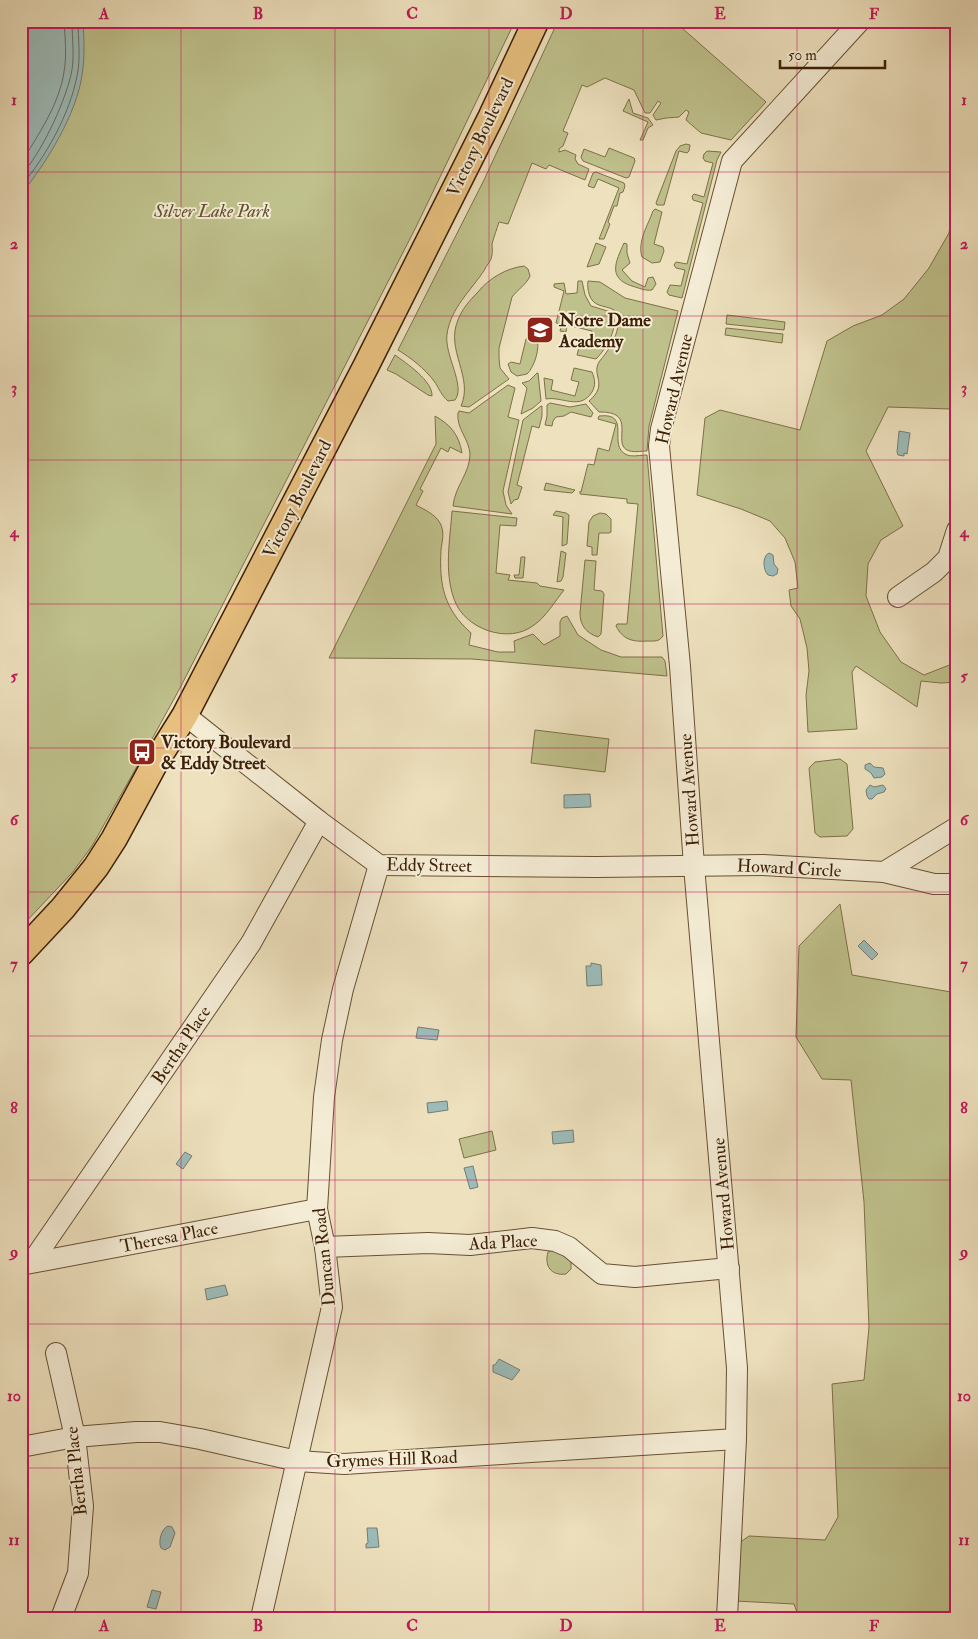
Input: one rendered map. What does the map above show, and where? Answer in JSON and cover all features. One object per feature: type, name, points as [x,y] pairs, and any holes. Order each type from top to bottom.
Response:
[{"type":"main road","name":"Victory Boulevard","points":[[21,952],[63,908],[96,867],[155,763],[185,715],[370,358],[491,117],[536,21]]},
{"type":"street","name":"Howard Avenue","points":[[727,1618],[736,1439],[737,1368],[694,866],[680,666],[659,459],[661,429],[732,161],[860,21]]},
{"type":"street","points":[[898,597],[934,572],[948,558],[957,530]]},
{"type":"street","name":"Eddy Street","points":[[185,715],[378,865],[694,866]]},
{"type":"street","name":"Bertha Place","points":[[27,1263],[251,943],[319,820]]},
{"type":"street","points":[[884,872],[957,827]]},
{"type":"street","name":"Duncan Road","points":[[261,1618],[332,1307],[317,1209],[324,1097],[332,1040],[343,989],[378,865]]},
{"type":"street","name":"Howard Circle","points":[[694,866],[763,865],[884,872],[934,884],[957,884]]},
{"type":"street","name":"Theresa Place","points":[[27,1263],[317,1209]]},
{"type":"street","name":"Ada Place","points":[[324,1247],[428,1243],[470,1245],[532,1238],[556,1241],[569,1247],[602,1274],[635,1277],[729,1268]]},
{"type":"street","name":"Bertha Place","points":[[56,1353],[74,1437],[83,1506],[78,1573],[61,1618]]},
{"type":"street","name":"Grymes Hill Road","points":[[21,1448],[74,1437],[160,1432],[298,1461],[344,1464],[736,1439]]},
{"type":"green space","name":"Silver Lake Park","points":[[21,21],[515,21],[416,227],[180,688],[146,750],[142,748],[136,759],[140,761],[92,846],[72,873],[21,927]]},
{"type":"green space","points":[[558,21],[674,21],[766,102],[731,140],[701,133],[686,120],[689,112],[686,110],[679,117],[656,120],[653,115],[661,103],[658,101],[650,113],[645,113],[634,90],[605,78],[587,87],[582,85],[563,131],[568,133],[559,152],[565,150],[576,155],[575,159],[578,164],[589,169],[585,180],[549,165],[546,169],[532,163],[508,224],[499,222],[492,244],[490,260],[480,277],[457,307],[449,324],[447,342],[457,379],[458,394],[455,400],[448,401],[426,372],[398,350],[483,182]]},
{"type":"green space","points":[[629,99],[633,113],[648,118],[653,125],[648,128],[643,140],[640,140],[648,122],[623,111]]},
{"type":"green space","points":[[690,145],[689,151],[687,153],[679,151],[664,205],[657,205],[656,203],[676,151],[680,146]]},
{"type":"green space","points":[[609,148],[634,158],[635,161],[629,177],[626,178],[583,161],[581,157],[584,149],[605,157]]},
{"type":"green space","points":[[707,151],[721,152],[717,160],[682,298],[669,295],[667,292],[670,285],[681,286],[685,270],[676,268],[674,265],[676,262],[687,264],[703,203],[693,200],[692,196],[694,194],[704,197],[713,163],[705,161],[703,158]]},
{"type":"green space","points":[[596,172],[624,183],[625,186],[623,192],[620,193],[617,206],[614,206],[604,239],[599,239],[619,188],[598,179],[594,188],[588,186],[593,173]]},
{"type":"green space","points":[[953,206],[957,206],[957,397],[951,409],[888,407],[866,451],[903,526],[881,540],[868,564],[866,596],[880,632],[901,662],[924,675],[957,662],[957,682],[921,681],[917,707],[856,666],[852,672],[857,729],[808,732],[806,695],[809,671],[807,648],[800,619],[791,606],[789,590],[798,588],[795,562],[785,538],[770,521],[741,509],[697,495],[705,418],[720,410],[800,430],[827,341],[853,326],[882,315],[904,299],[929,268],[949,233]]},
{"type":"green space","points":[[655,209],[662,212],[654,244],[663,247],[664,251],[660,262],[652,263],[642,257],[641,245],[646,228]]},
{"type":"green space","points":[[596,243],[606,247],[599,264],[587,267]]},
{"type":"green space","points":[[624,243],[627,244],[630,263],[622,270],[632,281],[645,287],[648,278],[653,277],[656,284],[652,290],[644,290],[624,283],[616,274],[616,262]]},
{"type":"green space","points":[[524,266],[528,269],[530,276],[512,297],[499,348],[500,368],[509,379],[469,407],[461,406],[464,385],[455,342],[458,320],[469,301],[487,282],[505,271]]},
{"type":"green space","points":[[578,281],[582,281],[585,295],[591,306],[611,312],[614,317],[611,337],[596,359],[577,355],[580,344],[589,346],[592,331],[567,325],[566,332],[560,331],[562,324],[556,323],[564,291],[554,287],[554,284],[564,283],[566,294],[577,293]]},
{"type":"green space","points":[[588,281],[600,282],[625,298],[678,311],[649,426],[647,451],[634,452],[627,450],[623,446],[621,421],[618,416],[599,412],[589,401],[598,390],[597,367],[615,337],[618,320],[614,310],[593,301],[588,291]]},
{"type":"green space","points":[[727,315],[785,322],[784,330],[726,324]]},
{"type":"green space","points":[[726,328],[783,334],[782,343],[725,335]]},
{"type":"green space","points":[[531,336],[537,338],[538,342],[534,362],[527,374],[517,376],[511,372],[508,364],[511,362],[520,364],[526,339]]},
{"type":"green space","points":[[395,355],[424,379],[431,390],[432,396],[387,370]]},
{"type":"green space","points":[[574,368],[592,372],[594,387],[587,398],[576,402],[546,399],[544,378],[553,380],[551,390],[575,396],[579,382],[571,380]]},
{"type":"green space","points":[[537,373],[541,401],[533,408],[521,414],[527,388],[522,383],[529,381]]},
{"type":"green space","points":[[508,385],[515,388],[508,417],[519,420],[503,491],[506,505],[512,514],[453,506],[456,492],[468,467],[470,454],[459,424],[458,413],[459,411],[469,413]]},
{"type":"green space","points":[[550,403],[570,407],[586,404],[593,413],[591,417],[571,412],[564,416],[556,417],[552,426],[545,425],[547,405]]},
{"type":"green space","points":[[541,406],[542,416],[539,428],[532,426],[517,485],[522,487],[518,499],[514,500],[511,504],[508,492],[523,420]]},
{"type":"green space","points":[[435,416],[446,423],[453,431],[459,441],[462,453],[450,447],[448,452],[441,448],[420,489],[423,491],[416,505],[433,515],[442,526],[442,585],[445,596],[455,615],[471,633],[469,645],[498,652],[515,652],[514,641],[533,634],[544,645],[560,636],[560,622],[562,618],[567,616],[578,635],[601,650],[621,657],[662,657],[665,661],[667,676],[472,659],[329,658],[436,444]]},
{"type":"green space","points":[[599,416],[609,416],[615,419],[617,424],[621,451],[629,456],[647,455],[663,636],[656,641],[629,639],[616,626],[617,624],[627,624],[638,504],[627,503],[627,499],[580,494],[588,464],[594,465],[598,448],[609,451],[616,424],[598,419]]},
{"type":"green space","points":[[546,483],[575,490],[572,493],[544,490]]},
{"type":"green space","points":[[452,511],[517,518],[516,526],[500,525],[496,573],[510,575],[508,580],[537,583],[540,586],[564,590],[534,625],[524,631],[512,634],[488,631],[467,619],[459,610],[451,588],[448,566]]},
{"type":"green space","points":[[556,511],[569,515],[567,544],[562,546],[563,517],[553,515]]},
{"type":"green space","points":[[600,513],[606,514],[611,519],[611,532],[599,533],[597,555],[592,555],[592,547],[587,546],[589,522],[593,516]]},
{"type":"green space","points":[[561,551],[566,553],[563,577],[561,581],[557,582]]},
{"type":"green space","points":[[521,557],[525,557],[523,578],[515,578],[514,575],[519,575]]},
{"type":"green space","points":[[585,560],[596,561],[594,590],[602,591],[604,594],[601,634],[598,637],[587,631],[580,617]]},
{"type":"green space","points":[[535,730],[609,739],[605,772],[531,763]]},
{"type":"green space","points":[[840,759],[847,764],[853,829],[847,836],[820,837],[815,833],[809,768],[815,762]]},
{"type":"green space","points":[[840,904],[852,975],[957,993],[957,1618],[799,1618],[794,1604],[735,1601],[739,1543],[749,1536],[825,1540],[838,1517],[832,1384],[864,1380],[869,1327],[864,1202],[851,1080],[822,1079],[796,1037],[799,946]]},
{"type":"green space","points":[[492,1131],[496,1150],[464,1158],[459,1139]]},
{"type":"green space","points":[[554,1249],[571,1261],[571,1269],[566,1274],[553,1272],[548,1266],[548,1252]]},
{"type":"water","points":[[21,21],[83,21],[84,48],[83,68],[74,105],[59,138],[31,182],[21,194]]},
{"type":"water","points":[[899,431],[910,433],[907,454],[904,453],[904,456],[898,455],[897,452]]},
{"type":"water","points":[[769,553],[773,555],[774,564],[778,569],[777,574],[773,576],[766,573],[764,567],[765,557]]},
{"type":"water","points":[[870,763],[874,767],[883,768],[885,774],[882,777],[874,778],[865,769],[865,765]]},
{"type":"water","points":[[870,785],[874,787],[883,785],[886,789],[884,792],[869,799],[866,790]]},
{"type":"water","points":[[590,794],[591,807],[564,808],[564,795]]},
{"type":"water","points":[[864,940],[878,954],[872,960],[858,946]]},
{"type":"water","points":[[591,963],[601,965],[602,985],[587,986],[586,966],[591,966]]},
{"type":"water","points":[[418,1027],[439,1030],[437,1040],[416,1038]]},
{"type":"water","points":[[447,1101],[448,1110],[428,1113],[427,1103]]},
{"type":"water","points":[[573,1130],[574,1142],[553,1144],[552,1132]]},
{"type":"water","points":[[185,1152],[192,1156],[183,1169],[176,1164]]},
{"type":"water","points":[[473,1166],[478,1187],[470,1189],[464,1168]]},
{"type":"water","points":[[225,1285],[228,1295],[207,1300],[205,1289]]},
{"type":"water","points":[[499,1359],[520,1370],[512,1380],[493,1372],[493,1365]]},
{"type":"water","points":[[168,1526],[172,1527],[175,1533],[170,1547],[165,1550],[161,1548],[160,1539]]},
{"type":"water","points":[[367,1528],[377,1528],[379,1547],[366,1548],[368,1543]]},
{"type":"water","points":[[152,1590],[161,1592],[156,1609],[147,1607]]},
{"type":"place","name":"Notre Dame Academy","points":[[540,330]]},
{"type":"place","name":"Victory Boulevard & Eddy Street","points":[[142,752]]}]
